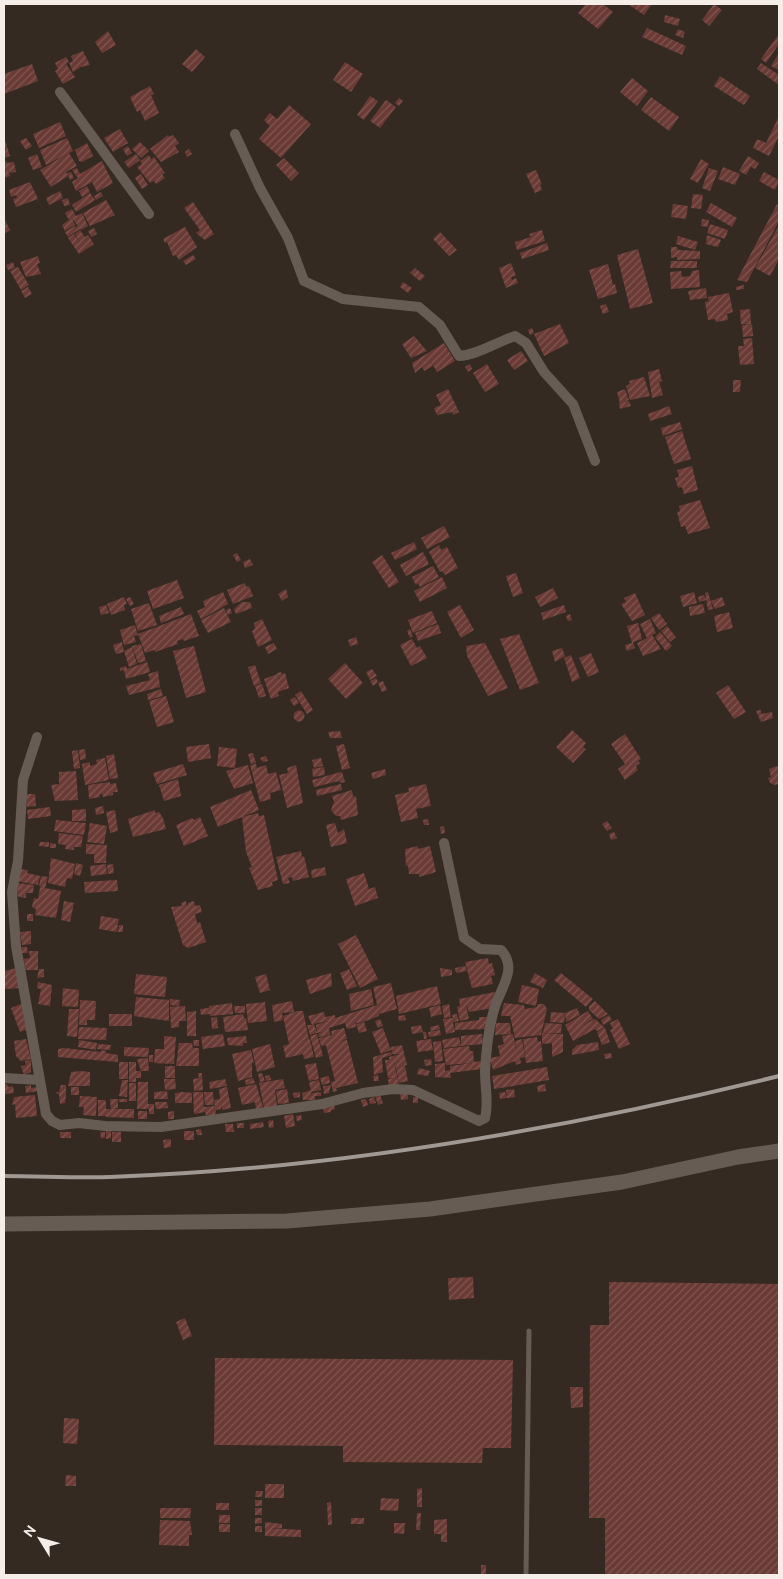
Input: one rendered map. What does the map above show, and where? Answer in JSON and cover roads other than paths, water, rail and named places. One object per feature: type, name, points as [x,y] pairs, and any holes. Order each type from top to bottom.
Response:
[{"type":"main road","points":[[4,1224],[287,1221],[430,1209],[622,1182],[738,1157],[779,1151]]},
{"type":"street","points":[[60,92],[149,214]]},
{"type":"street","points":[[236,134],[260,188],[288,238],[304,281],[343,299],[419,307],[440,325],[459,356],[470,356],[494,343],[515,336],[526,344],[544,372],[573,404],[595,461]]},
{"type":"street","points":[[37,737],[23,780],[18,861],[12,892],[16,946],[46,1114],[52,1122],[60,1125],[79,1123],[105,1126],[161,1127],[322,1104],[363,1093],[392,1089],[413,1090],[479,1121],[485,1118],[488,1107],[486,1072],[490,1030],[494,1008],[505,985],[509,968],[507,956],[501,950],[480,949],[464,938],[444,843]]},
{"type":"street","points":[[4,1078],[39,1080]]},
{"type":"lane","points":[[526,1575],[529,1331]]},
{"type":"railway","points":[[4,1176],[110,1177],[194,1173],[363,1156],[531,1130],[697,1096],[779,1076]]}]
